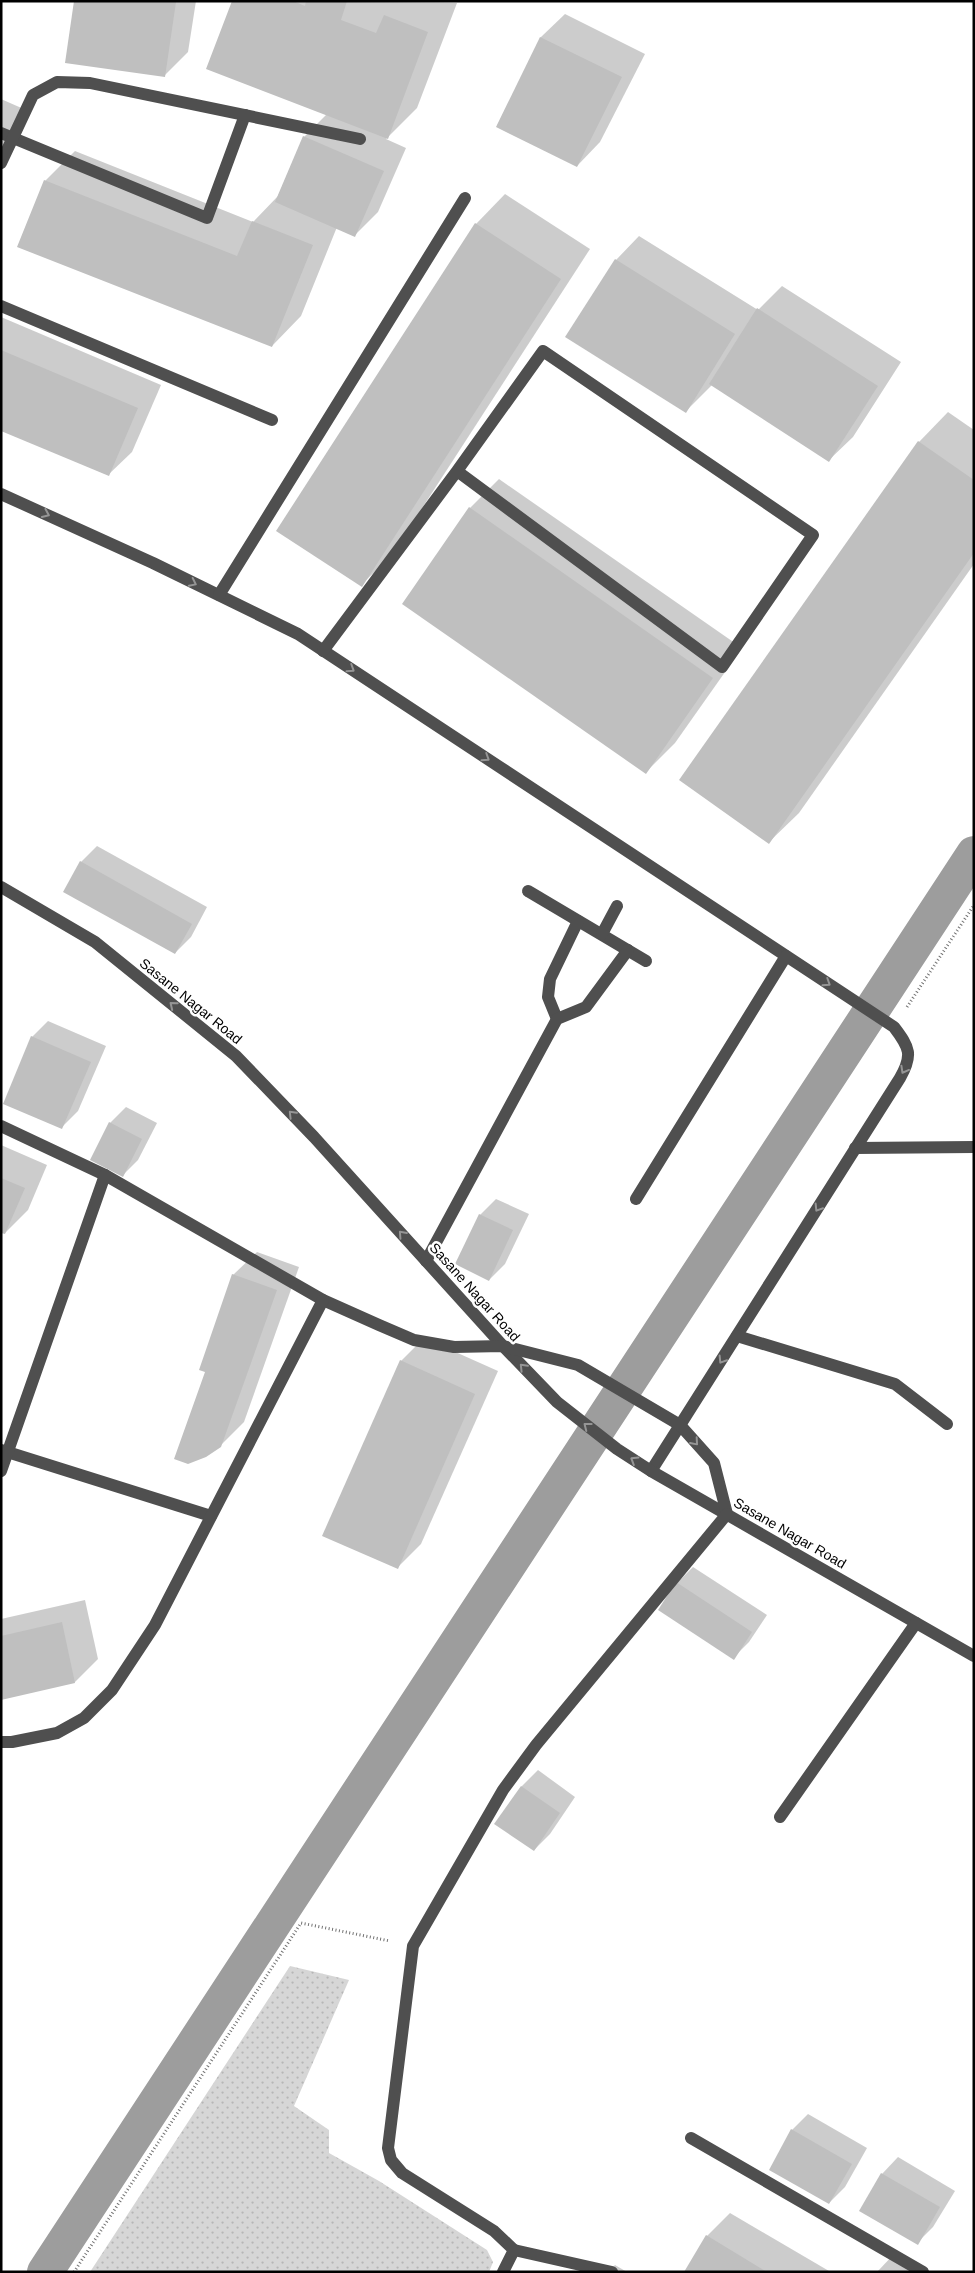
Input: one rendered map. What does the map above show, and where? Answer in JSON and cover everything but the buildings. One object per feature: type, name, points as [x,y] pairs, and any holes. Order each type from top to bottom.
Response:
[{"type":"street","points":[[1,163],[6,135],[33,95],[57,82],[90,83],[360,139]]},
{"type":"street","points":[[6,135],[207,218],[245,115]]},
{"type":"street","points":[[218,595],[465,198]]},
{"type":"street","points":[[1,306],[272,420]]},
{"type":"street","points":[[323,651],[457,471],[542,350],[813,535],[722,667],[457,471]]},
{"type":"street","points":[[1,494],[298,634],[894,1026],[905,1042],[909,1062],[652,1470]]},
{"type":"street","name":"Sasane Nagar Road","points":[[1,888],[95,942],[236,1056],[314,1137],[503,1346],[557,1402],[617,1449],[974,1656]]},
{"type":"street","points":[[528,890],[646,961]]},
{"type":"street","points":[[602,934],[617,906]]},
{"type":"street","points":[[557,1020],[548,997],[550,978],[578,921]]},
{"type":"street","points":[[426,1261],[557,1020],[586,1006],[628,950]]},
{"type":"street","points":[[636,1199],[786,956]]},
{"type":"street","points":[[1,1126],[105,1175],[323,1300],[414,1340],[454,1347],[503,1346],[578,1365],[680,1425],[714,1464],[727,1514],[536,1745],[503,1790],[413,1946],[388,2148],[390,2160],[402,2173],[494,2231],[514,2250],[612,2272]]},
{"type":"street","points":[[855,1148],[974,1147]]},
{"type":"street","points":[[1,1472],[5,1451],[105,1175]]},
{"type":"street","points":[[1,1742],[12,1742],[57,1733],[84,1718],[112,1690],[155,1625],[323,1300]]},
{"type":"street","points":[[737,1336],[895,1384],[947,1424]]},
{"type":"street","points":[[5,1451],[211,1516]]},
{"type":"street","points":[[780,1817],[916,1622]]},
{"type":"street","points":[[691,2138],[923,2272]]},
{"type":"street","points":[[503,2272],[514,2250]]},
{"type":"path","points":[[894,1026],[974,905]]},
{"type":"path","points":[[74,2272],[301,1923],[413,1946]]},
{"type":"shaded area","points":[[290,1966],[349,1980],[294,2106],[329,2130],[329,2153],[379,2181],[487,2250],[493,2262],[489,2272],[90,2272]]},
{"type":"waterway","points":[[45,2272],[974,854]]}]
